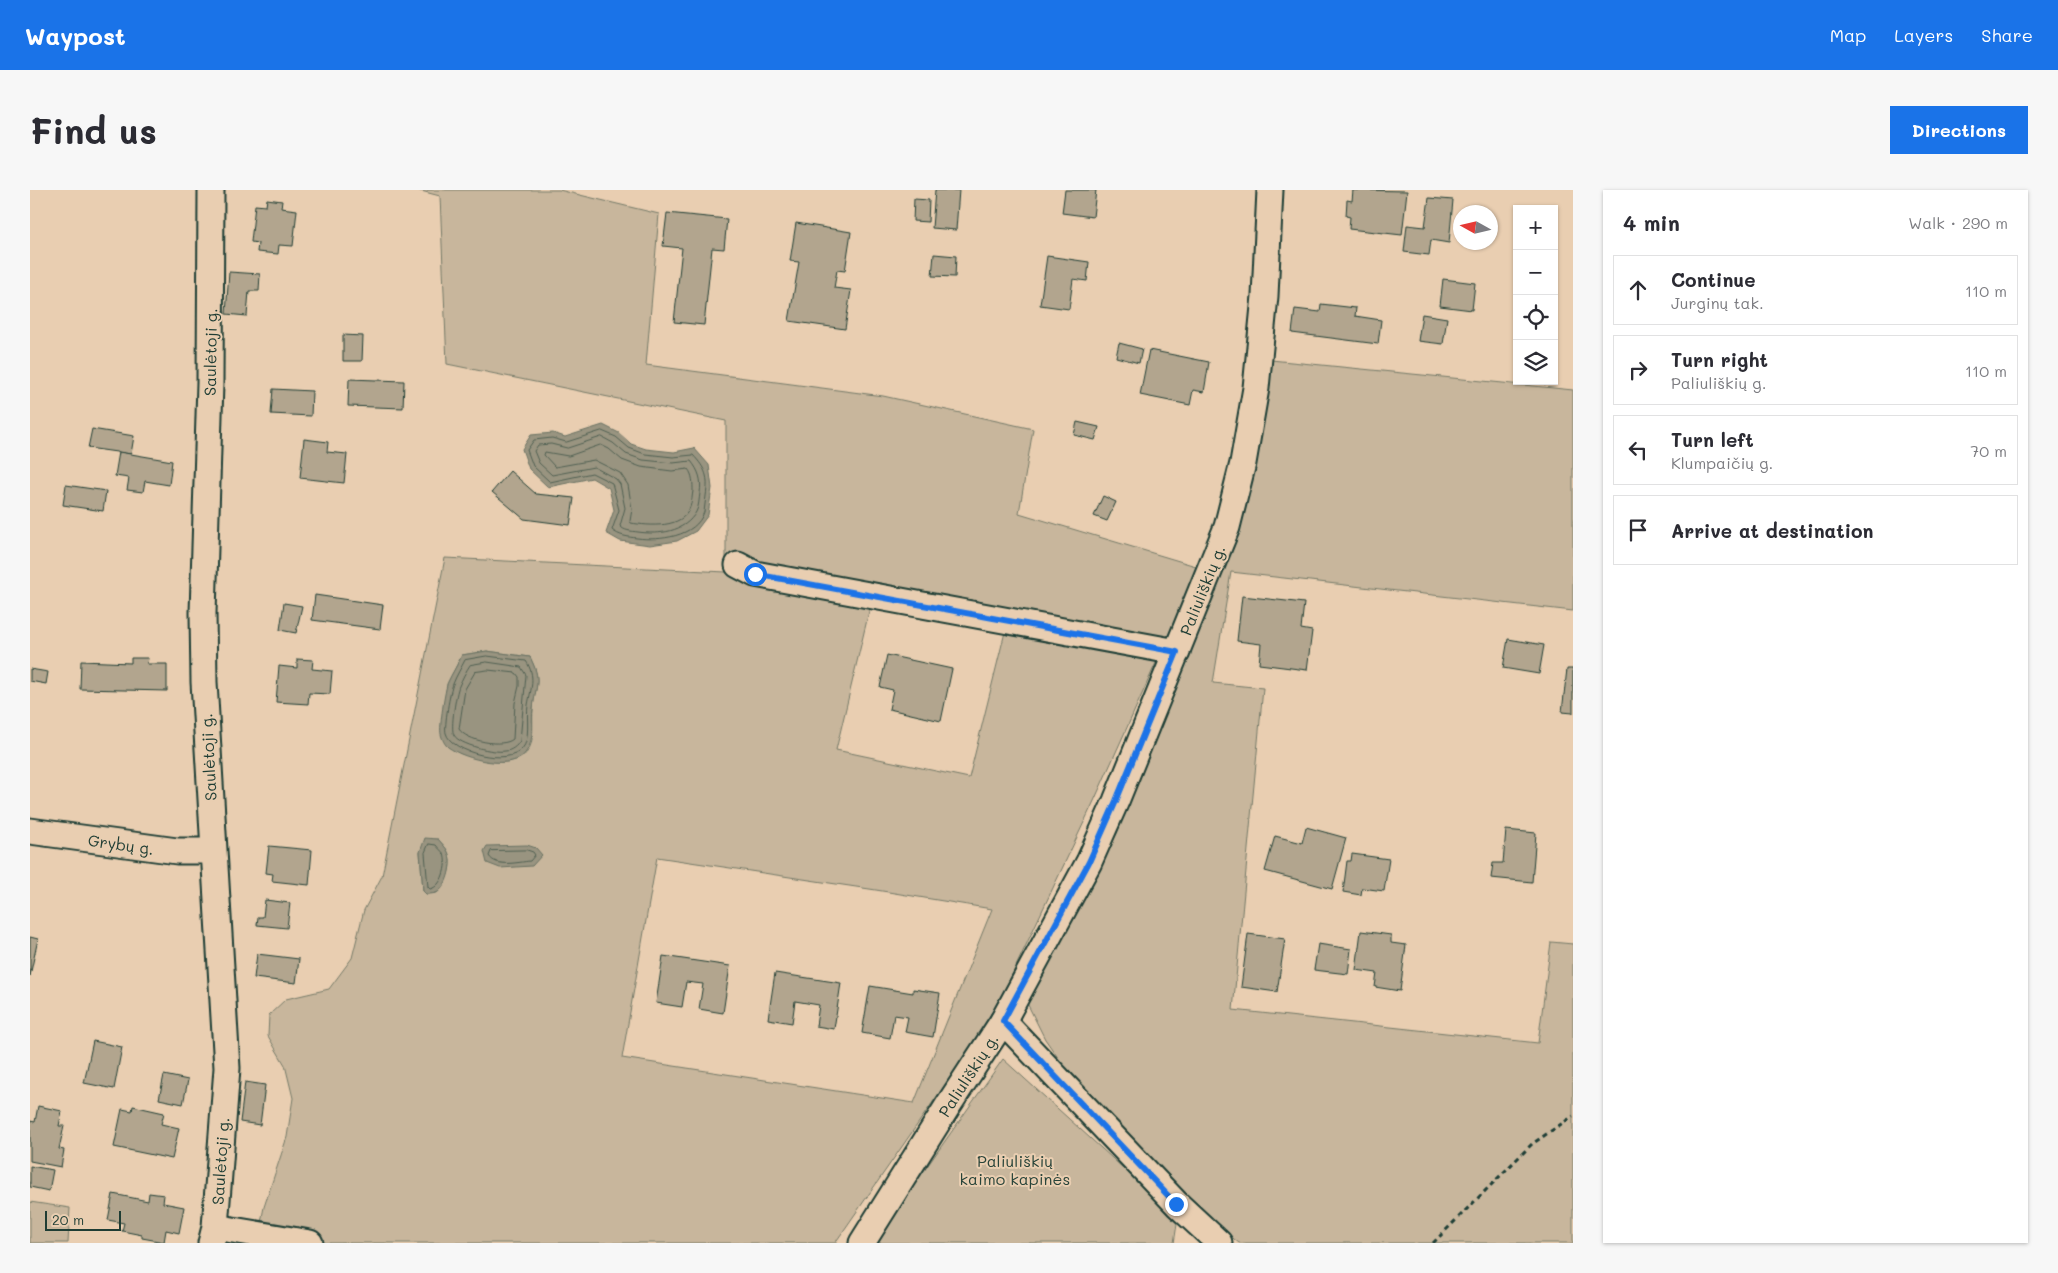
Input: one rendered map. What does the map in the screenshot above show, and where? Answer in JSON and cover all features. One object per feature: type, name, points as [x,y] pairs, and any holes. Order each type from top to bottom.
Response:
[{"type":"street","name":"Saulėtoji g.","points":[[211,190],[210,383],[203,613],[204,682],[227,1068],[213,1235],[310,1243]]},
{"type":"street","name":"Paliuliškių g.","points":[[862,1243],[948,1104],[1003,1021],[1089,862],[1120,792],[1227,527],[1242,463],[1256,388],[1265,296],[1270,190]]},
{"type":"street","points":[[738,565],[755,574],[1177,652]]},
{"type":"street","name":"Grybų g.","points":[[30,831],[177,851],[213,851]]},
{"type":"street","points":[[1003,1021],[1176,1204],[1219,1243]]},
{"type":"path","points":[[1433,1243],[1532,1144],[1573,1116]]},
{"type":"green space","points":[[417,190],[559,190],[659,214],[646,365],[883,396],[1033,429],[1019,513],[1199,567],[1094,801],[992,1017],[835,1243],[257,1243],[264,1207],[287,1137],[293,1098],[285,1065],[268,1036],[269,1015],[286,999],[329,989],[352,958],[364,910],[382,876],[445,558],[726,572],[726,421],[447,364],[440,196]],"holes":[[[870,607],[1005,632],[969,778],[836,750]],[[487,651],[530,657],[537,678],[532,735],[531,744],[526,753],[519,759],[499,762],[488,761],[459,753],[445,699],[447,684],[462,655]],[[438,839],[448,852],[450,868],[437,893],[426,894],[423,891],[420,852]],[[657,857],[992,909],[914,1103],[622,1058]]]},
{"type":"green space","points":[[1271,360],[1573,390],[1573,611],[1231,572],[1213,683],[1263,688],[1233,1010],[1538,1043],[1551,942],[1573,944],[1573,1243],[1239,1243],[1195,1208],[1077,1085],[1045,1039],[1027,1003],[1117,833],[1240,523]]},
{"type":"green space","name":"Paliuliškių kaimo kapinės","points":[[1003,1059],[1178,1218],[1174,1243],[873,1243]]},
{"type":"green space","points":[[30,1202],[70,1208],[68,1243],[30,1243]]},
{"type":"water","points":[[603,425],[619,433],[631,444],[646,449],[674,452],[694,448],[709,465],[712,488],[708,515],[696,531],[677,541],[650,545],[620,541],[606,533],[614,510],[609,488],[592,478],[548,487],[529,469],[522,449],[531,435],[553,433],[565,437]]},
{"type":"water","points":[[487,651],[530,657],[536,672],[537,682],[531,742],[526,752],[520,758],[511,761],[488,762],[465,756],[447,746],[441,734],[447,686],[462,655]]},
{"type":"water","points":[[425,838],[438,839],[446,848],[450,861],[449,873],[442,889],[432,894],[426,894],[423,891],[420,852]]},
{"type":"water","points":[[527,845],[536,848],[542,855],[532,866],[500,868],[487,863],[484,851],[487,846]]},
{"type":"building","points":[[935,190],[959,190],[956,230],[932,228]]},
{"type":"building","points":[[1065,190],[1096,190],[1093,217],[1062,213]]},
{"type":"building","points":[[1353,190],[1407,191],[1402,235],[1349,229],[1350,217],[1346,216],[1347,200],[1352,201]]},
{"type":"building","points":[[1429,198],[1453,200],[1449,243],[1431,240],[1429,255],[1404,252],[1407,225],[1425,227]]},
{"type":"building","points":[[267,199],[282,201],[281,208],[297,210],[293,246],[279,245],[278,254],[257,252],[258,243],[251,242],[255,205],[266,206]]},
{"type":"building","points":[[914,199],[929,200],[928,222],[913,221]]},
{"type":"building","points":[[667,213],[727,219],[724,249],[712,248],[704,325],[674,322],[682,248],[663,246]]},
{"type":"building","points":[[796,223],[851,232],[845,271],[837,270],[834,288],[851,290],[845,329],[789,321],[799,262],[790,261]]},
{"type":"building","points":[[934,254],[956,256],[955,277],[932,276]]},
{"type":"building","points":[[1047,256],[1089,262],[1087,281],[1073,279],[1069,309],[1040,305]]},
{"type":"building","points":[[229,272],[260,274],[259,291],[249,291],[247,316],[226,314]]},
{"type":"building","points":[[1443,279],[1475,283],[1472,310],[1440,306]]},
{"type":"building","points":[[1321,304],[1356,308],[1355,316],[1381,320],[1378,344],[1292,333],[1295,309],[1320,312]]},
{"type":"building","points":[[1422,314],[1447,318],[1443,344],[1418,341]]},
{"type":"building","points":[[343,335],[363,336],[362,361],[343,361]]},
{"type":"building","points":[[1119,343],[1142,349],[1139,363],[1116,357]]},
{"type":"building","points":[[1149,350],[1209,362],[1204,392],[1193,390],[1190,405],[1140,395]]},
{"type":"building","points":[[349,379],[404,381],[403,408],[348,406]]},
{"type":"building","points":[[273,389],[312,391],[311,416],[271,414]]},
{"type":"building","points":[[1077,422],[1099,427],[1095,440],[1074,435]]},
{"type":"building","points":[[92,429],[134,436],[131,454],[88,448]]},
{"type":"building","points":[[304,439],[328,442],[327,452],[347,454],[344,483],[300,478]]},
{"type":"building","points":[[119,452],[172,461],[169,485],[145,481],[143,492],[127,490],[129,478],[115,476]]},
{"type":"building","points":[[510,471],[536,494],[574,498],[570,525],[524,519],[492,492]]},
{"type":"building","points":[[66,485],[106,491],[103,511],[63,505]]},
{"type":"building","points":[[1103,496],[1116,502],[1107,521],[1094,516]]},
{"type":"building","points":[[315,595],[383,605],[380,629],[312,620]]},
{"type":"building","points":[[1242,596],[1304,603],[1301,629],[1312,631],[1307,670],[1259,664],[1261,644],[1237,641]]},
{"type":"building","points":[[284,603],[302,606],[296,633],[280,630]]},
{"type":"building","points":[[1508,639],[1544,645],[1539,674],[1503,668]]},
{"type":"building","points":[[887,655],[952,669],[941,721],[889,709],[893,690],[880,687]]},
{"type":"building","points":[[131,658],[148,658],[147,664],[167,664],[167,691],[80,689],[81,661],[131,663]]},
{"type":"building","points":[[297,659],[313,660],[312,669],[332,671],[330,694],[309,693],[308,704],[276,702],[279,666],[297,668]]},
{"type":"building","points":[[30,669],[48,672],[46,684],[30,681]]},
{"type":"building","points":[[1567,669],[1573,669],[1573,713],[1562,712]]},
{"type":"building","points":[[1306,827],[1346,838],[1332,889],[1265,871],[1275,836],[1302,843]]},
{"type":"building","points":[[1506,830],[1536,833],[1532,882],[1491,878],[1493,863],[1503,863]]},
{"type":"building","points":[[269,846],[312,850],[309,885],[272,881],[273,874],[266,873]]},
{"type":"building","points":[[1352,854],[1389,859],[1384,891],[1362,888],[1361,895],[1343,892],[1347,861],[1351,861]]},
{"type":"building","points":[[265,900],[290,903],[287,928],[257,925],[258,917],[263,917]]},
{"type":"building","points":[[1361,931],[1391,935],[1391,943],[1406,945],[1400,991],[1375,987],[1377,973],[1356,970]]},
{"type":"building","points":[[1248,934],[1285,939],[1277,992],[1241,987]]},
{"type":"building","points":[[30,937],[38,939],[30,976]]},
{"type":"building","points":[[1318,944],[1351,949],[1348,974],[1314,970]]},
{"type":"building","points":[[257,954],[299,959],[296,983],[254,978]]},
{"type":"building","points":[[663,956],[730,966],[723,1013],[699,1009],[703,984],[686,982],[682,1007],[656,1003]]},
{"type":"building","points":[[775,973],[841,983],[834,1029],[816,1026],[819,1005],[795,1001],[792,1023],[768,1019]]},
{"type":"building","points":[[870,986],[913,993],[913,989],[940,993],[933,1037],[905,1032],[908,1017],[894,1015],[890,1038],[862,1033]]},
{"type":"building","points":[[93,1041],[122,1047],[114,1089],[84,1083]]},
{"type":"building","points":[[164,1075],[188,1080],[183,1104],[159,1099]]},
{"type":"building","points":[[245,1082],[265,1085],[260,1125],[240,1122]]},
{"type":"building","points":[[38,1106],[62,1111],[59,1126],[64,1126],[59,1149],[64,1150],[61,1167],[30,1161],[30,1121],[35,1122]]},
{"type":"building","points":[[133,1106],[164,1113],[161,1124],[179,1128],[172,1159],[114,1147],[122,1109],[132,1111]]},
{"type":"building","points":[[30,1166],[53,1170],[49,1191],[30,1187]]},
{"type":"building","points":[[149,1193],[164,1195],[163,1203],[184,1207],[179,1233],[166,1230],[164,1242],[142,1238],[142,1235],[122,1231],[124,1223],[108,1220],[113,1194],[148,1201]]},
{"type":"route","points":[[755,574],[1177,652],[1089,862],[1003,1021],[1176,1204]]}]
